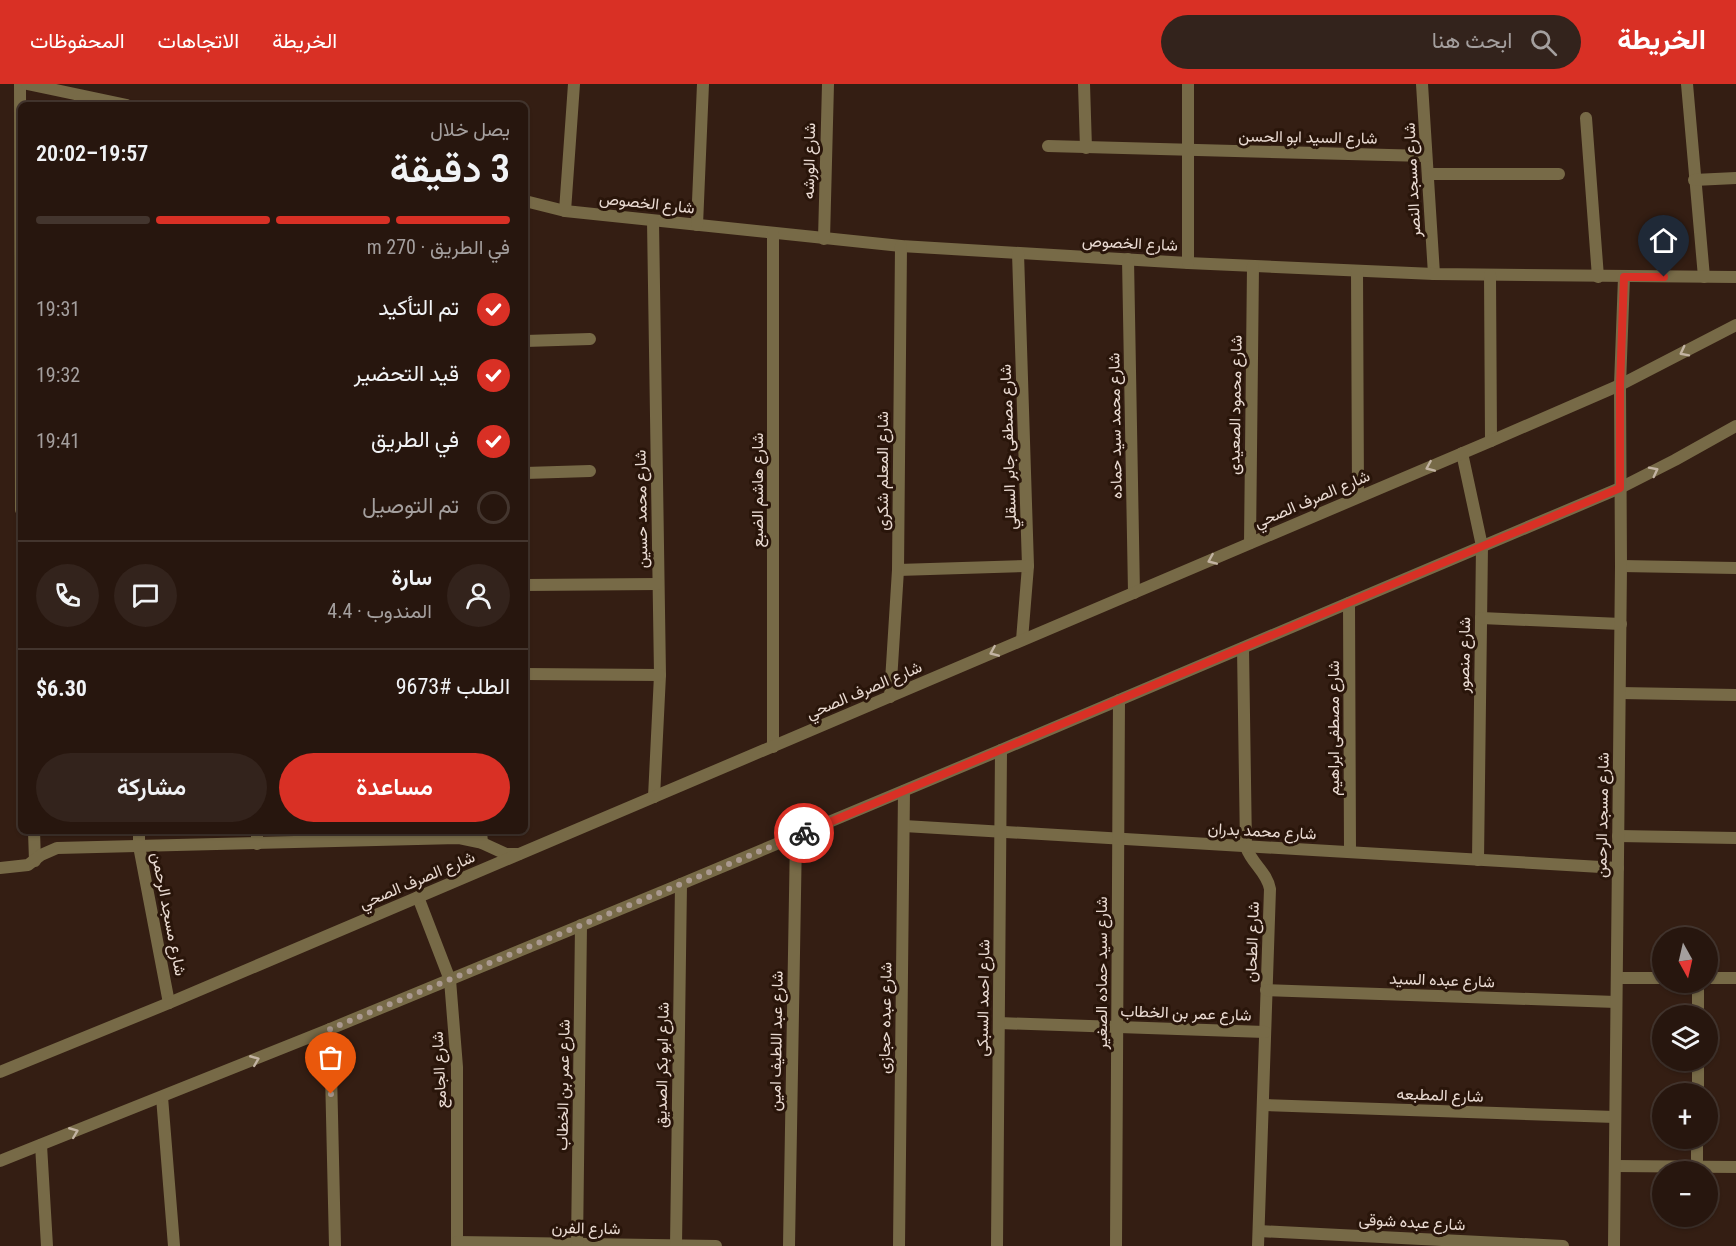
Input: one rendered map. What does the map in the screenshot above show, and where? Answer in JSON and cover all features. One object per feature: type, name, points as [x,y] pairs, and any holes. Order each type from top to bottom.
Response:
[{"type":"street","points":[[20,84],[20,102]]},
{"type":"street","points":[[27,84],[113,102]]},
{"type":"street","points":[[565,211],[574,84]]},
{"type":"street","points":[[697,225],[703,84]]},
{"type":"street","name":"شارع الورشه","points":[[824,239],[828,84]]},
{"type":"street","points":[[1084,84],[1086,148]]},
{"type":"street","points":[[1188,84],[1188,263]]},
{"type":"street","name":"شارع مسجد النصر","points":[[1422,84],[1434,274]]},
{"type":"street","points":[[1687,84],[1704,277]]},
{"type":"street","points":[[1586,118],[1598,277]]},
{"type":"street","name":"شارع السيد ابو الحسن","points":[[1048,146],[1426,156]]},
{"type":"street","points":[[1428,174],[1559,174]]},
{"type":"street","points":[[1694,180],[1736,178]]},
{"type":"street","name":"شارع الخصوص","points":[[528,202],[565,211],[901,246],[1188,263],[1434,274],[1736,277]]},
{"type":"street","name":"شارع محمد حسين","points":[[653,220],[660,675],[654,797]]},
{"type":"street","name":"شارع هاشم الضبع","points":[[773,234],[773,747]]},
{"type":"street","name":"شارع المعلم شكرى","points":[[890,697],[898,570],[901,246]]},
{"type":"street","name":"شارع مصطفى جابر السقلي","points":[[1018,253],[1028,567],[1022,640]]},
{"type":"street","name":"شارع محمد سيد حماده","points":[[1128,259],[1134,593]]},
{"type":"street","name":"شارع محمود الصعيدى","points":[[1250,543],[1253,266]]},
{"type":"street","points":[[1357,271],[1358,497]]},
{"type":"street","points":[[1490,275],[1491,441]]},
{"type":"street","name":"شارع مسجد الرحمن","points":[[1614,1246],[1621,624],[1620,385],[1624,277]]},
{"type":"street","name":"شارع الصرف الصحي","points":[[0,1072],[170,1003],[1491,441],[1620,385],[1736,325]]},
{"type":"street","points":[[528,341],[590,339]]},
{"type":"street","points":[[0,1161],[450,980],[1243,648],[1620,488],[1734,428]]},
{"type":"street","name":"شارع منصور","points":[[1462,453],[1482,546],[1478,860]]},
{"type":"street","points":[[528,473],[590,471]]},
{"type":"street","points":[[1621,566],[1736,568]]},
{"type":"street","points":[[898,570],[1028,567]]},
{"type":"street","points":[[528,585],[658,585]]},
{"type":"street","name":"شارع مصطفى ابراهيم","points":[[1349,603],[1350,852]]},
{"type":"street","points":[[1481,618],[1621,624]]},
{"type":"street","points":[[1243,648],[1246,848]]},
{"type":"street","points":[[528,674],[660,675]]},
{"type":"street","points":[[1620,693],[1736,695]]},
{"type":"street","name":"شارع سيد حماده الصغير","points":[[1116,1246],[1119,700]]},
{"type":"street","name":"شارع احمد السبكى","points":[[997,1246],[1001,750]]},
{"type":"street","name":"شارع عبده حجازى","points":[[899,1246],[904,791]]},
{"type":"street","name":"شارع محمد بدران","points":[[904,826],[1246,848],[1618,868]]},
{"type":"street","points":[[34,834],[35,861]]},
{"type":"street","name":"شارع مسجد الرحمن","points":[[139,834],[139,846],[170,1003]]},
{"type":"street","name":"شارع عبد اللطيف امين","points":[[789,1246],[796,836]]},
{"type":"street","points":[[1618,836],[1736,838]]},
{"type":"street","points":[[0,868],[20,867],[57,848],[139,846],[257,837],[481,837],[506,854],[520,854]]},
{"type":"street","name":"شارع الطحان","points":[[1246,848],[1254,862],[1265,873],[1270,889],[1258,1246]]},
{"type":"street","name":"شارع ابو بكر الصديق","points":[[676,1246],[681,884]]},
{"type":"street","name":"شارع الجامع","points":[[418,897],[450,980],[457,1067],[457,1244]]},
{"type":"street","name":"شارع عمر بن الخطاب","points":[[577,1245],[581,925]]},
{"type":"street","points":[[1617,978],[1652,978]]},
{"type":"street","points":[[1718,978],[1736,978]]},
{"type":"street","name":"شارع عبده السيد","points":[[1266,990],[1616,1002]]},
{"type":"street","name":"شارع عمر بن الخطاب","points":[[999,1023],[1265,1032]]},
{"type":"street","points":[[330,1029],[335,1246]]},
{"type":"street","points":[[162,1097],[174,1246]]},
{"type":"street","name":"شارع المطبعه","points":[[1263,1105],[1615,1117]]},
{"type":"street","points":[[41,1145],[47,1246]]},
{"type":"street","points":[[1615,1166],[1652,1166]]},
{"type":"street","points":[[1718,1167],[1736,1167]]},
{"type":"street","name":"شارع عبده شوقى","points":[[1259,1231],[1563,1246]]},
{"type":"street","name":"شارع الفرن","points":[[457,1244],[716,1246]]},
{"type":"way so far","points":[[331,1094],[330,1029],[804,833]]},
{"type":"route","points":[[804,833],[1620,488],[1620,385],[1624,277],[1664,277]]}]
